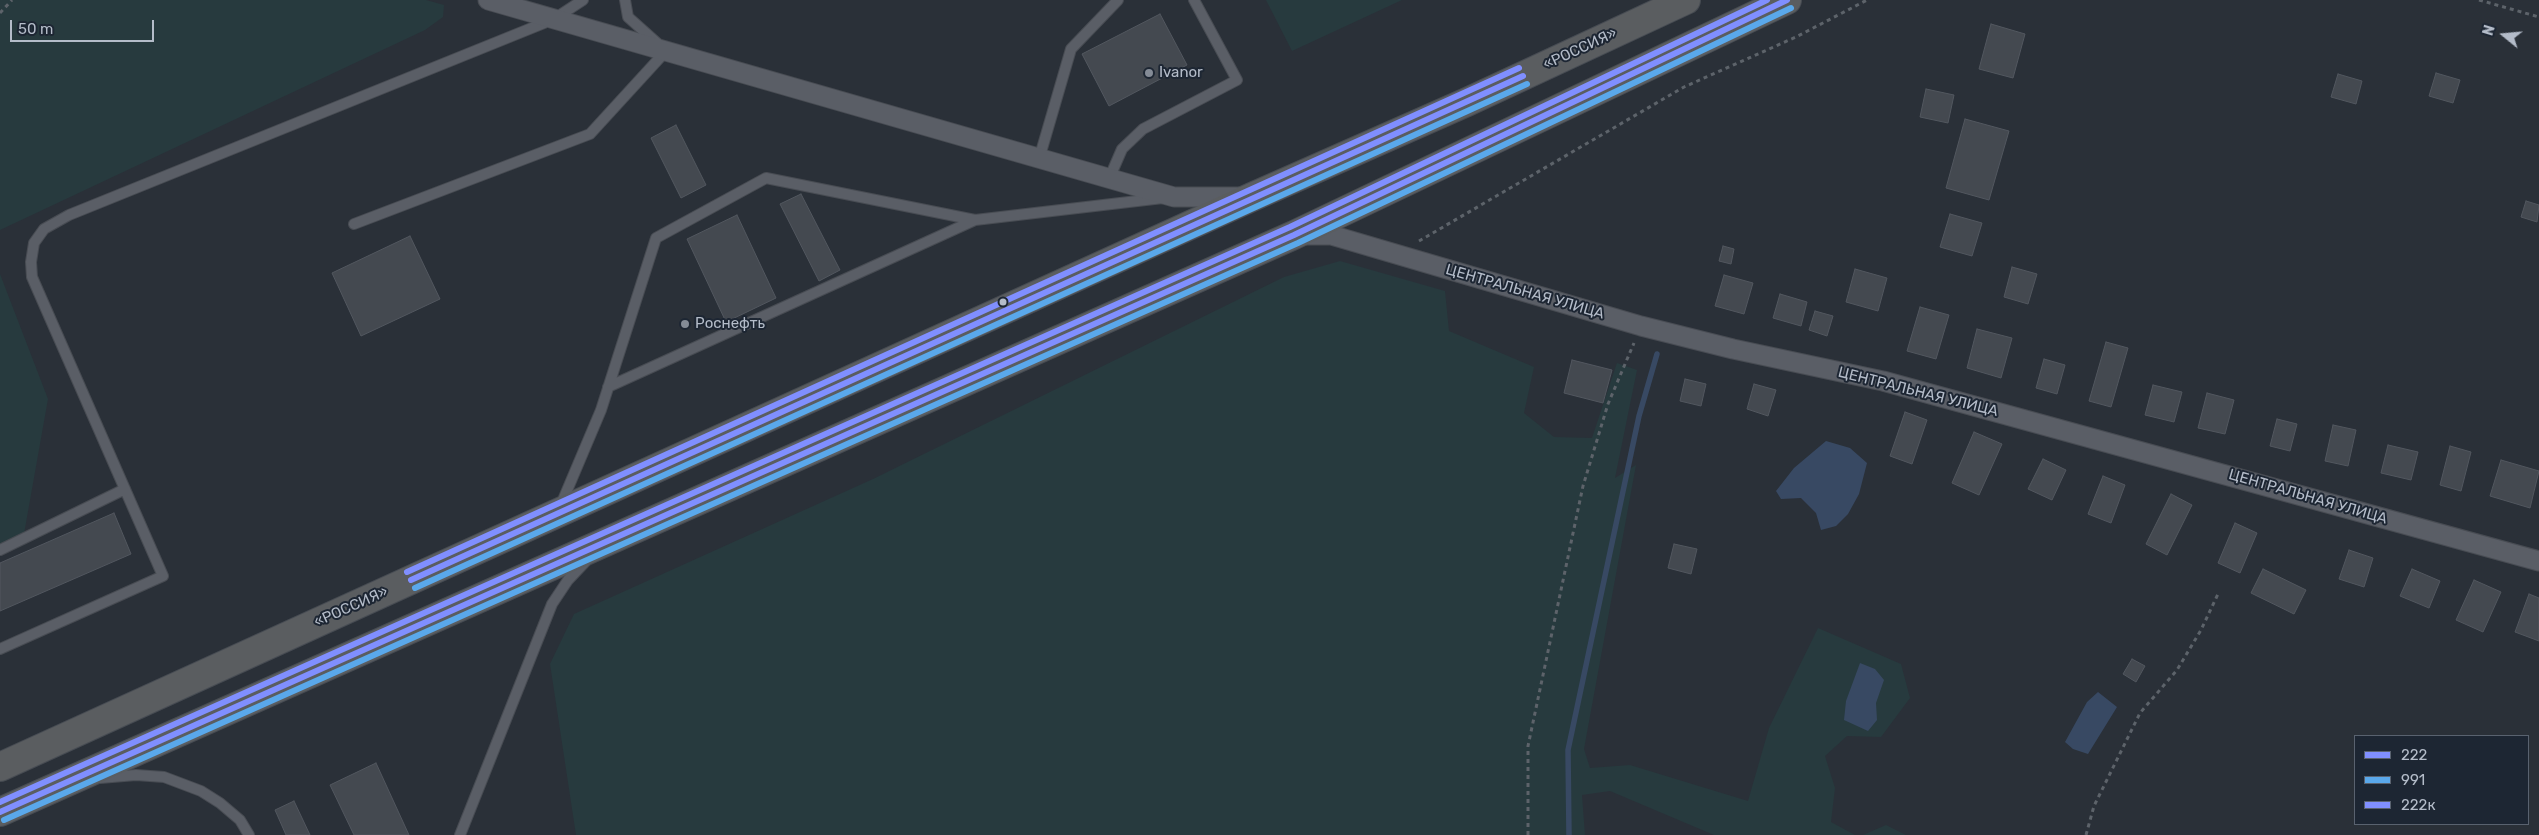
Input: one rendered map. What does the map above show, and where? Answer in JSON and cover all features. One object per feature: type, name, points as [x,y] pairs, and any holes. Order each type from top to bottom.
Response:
[{"type":"highway","name":"«РОССИЯ»","points":[[0,767],[1252,197],[1467,102],[1686,0]]},
{"type":"highway","points":[[0,812],[1294,235],[1787,0]]},
{"type":"street","points":[[499,2],[1174,197],[1252,197]]},
{"type":"street","name":"ЦЕНТРАЛЬНАЯ УЛИЦА","points":[[1294,235],[1331,235],[1641,326],[1733,349],[1883,381],[2539,561]]},
{"type":"lane","points":[[0,649],[163,576],[32,277],[31,262],[34,243],[44,229],[69,215],[554,19],[583,0]]},
{"type":"lane","points":[[354,224],[590,134],[666,51],[628,17],[625,0]]},
{"type":"lane","points":[[1039,159],[1071,49],[1118,0]]},
{"type":"lane","points":[[1109,179],[1122,149],[1143,129],[1237,80],[1194,0]]},
{"type":"lane","points":[[557,514],[601,410],[656,238],[766,178],[974,220]]},
{"type":"lane","points":[[608,387],[974,220],[1174,197]]},
{"type":"lane","points":[[0,550],[125,490]]},
{"type":"lane","points":[[460,835],[552,604],[568,580],[604,543]]},
{"type":"lane","points":[[72,780],[136,775],[164,777],[200,791],[220,803],[240,820],[249,835]]},
{"type":"path","points":[[0,13],[12,0]]},
{"type":"path","points":[[1396,254],[1684,88],[1796,37],[1867,0]]},
{"type":"path","points":[[2480,0],[2539,18]]},
{"type":"path","points":[[1528,835],[1528,746],[1583,486],[1608,404],[1641,326]]},
{"type":"path","points":[[2086,835],[2094,806],[2140,713],[2177,670],[2201,630],[2218,594]]},
{"type":"green space","points":[[0,0],[426,0],[444,5],[443,17],[425,30],[0,230]]},
{"type":"green space","points":[[1266,0],[1402,0],[1292,51]]},
{"type":"green space","points":[[1340,261],[1445,291],[1449,331],[1534,367],[1524,413],[1554,437],[1592,438],[1617,363],[1637,370],[1615,478],[1636,465],[1584,749],[1590,768],[1630,765],[1748,801],[1769,728],[1818,628],[1901,664],[1910,698],[1881,737],[1847,736],[1825,756],[1835,788],[1831,822],[1855,835],[1714,835],[1610,791],[1582,795],[1585,835],[576,835],[550,664],[574,614],[873,479],[1284,277]]},
{"type":"green space","points":[[0,274],[48,399],[24,534],[0,545]]},
{"type":"green space","points":[[1886,825],[1906,835],[1863,835]]},
{"type":"water","points":[[1826,441],[1850,448],[1867,463],[1859,494],[1848,514],[1836,526],[1821,530],[1816,513],[1801,498],[1781,499],[1776,491],[1794,468]]},
{"type":"water","points":[[1860,663],[1875,669],[1884,680],[1876,703],[1877,720],[1868,731],[1844,720],[1846,701]]},
{"type":"water","points":[[2098,692],[2117,707],[2088,754],[2073,749],[2065,742],[2087,702]]},
{"type":"building","points":[[1160,14],[1187,65],[1109,106],[1082,54]]},
{"type":"building","points":[[1991,24],[2025,34],[2013,78],[1979,69]]},
{"type":"building","points":[[2436,73],[2460,80],[2453,103],[2429,96]]},
{"type":"building","points":[[2338,74],[2362,81],[2356,104],[2331,97]]},
{"type":"building","points":[[1926,89],[1954,95],[1948,123],[1920,117]]},
{"type":"building","points":[[1965,119],[2009,131],[1989,200],[1946,188]]},
{"type":"building","points":[[676,125],[706,185],[681,198],[651,138]]},
{"type":"building","points":[[801,194],[840,270],[819,281],[780,204]]},
{"type":"building","points":[[2526,201],[2539,205],[2537,222],[2521,217]]},
{"type":"building","points":[[1950,214],[1982,223],[1972,256],[1940,247]]},
{"type":"building","points":[[737,215],[776,298],[726,322],[687,239]]},
{"type":"building","points":[[410,236],[440,299],[361,336],[332,273]]},
{"type":"building","points":[[1723,246],[1734,249],[1731,264],[1719,261]]},
{"type":"building","points":[[2012,267],[2037,274],[2028,304],[2004,297]]},
{"type":"building","points":[[1855,269],[1887,278],[1878,311],[1846,302]]},
{"type":"building","points":[[1724,275],[1753,283],[1744,314],[1715,306]]},
{"type":"building","points":[[1780,294],[1807,302],[1801,326],[1773,318]]},
{"type":"building","points":[[1920,307],[1949,315],[1936,359],[1907,351]]},
{"type":"building","points":[[1815,311],[1833,316],[1827,336],[1809,330]]},
{"type":"building","points":[[1977,329],[2012,338],[2001,378],[1967,368]]},
{"type":"building","points":[[2106,342],[2128,348],[2111,407],[2089,401]]},
{"type":"building","points":[[2044,359],[2065,365],[2057,394],[2036,388]]},
{"type":"building","points":[[1572,360],[1612,370],[1603,403],[1564,393]]},
{"type":"building","points":[[1685,379],[1706,384],[1701,406],[1680,401]]},
{"type":"building","points":[[1754,384],[1776,390],[1768,416],[1747,409]]},
{"type":"building","points":[[2153,385],[2182,392],[2174,422],[2145,415]]},
{"type":"building","points":[[2207,393],[2234,400],[2225,434],[2198,428]]},
{"type":"building","points":[[1905,412],[1927,420],[1912,464],[1890,456]]},
{"type":"building","points":[[2277,419],[2297,424],[2290,451],[2270,446]]},
{"type":"building","points":[[2333,425],[2356,430],[2348,466],[2325,461]]},
{"type":"building","points":[[1974,432],[2002,444],[1979,495],[1952,483]]},
{"type":"building","points":[[2388,445],[2418,452],[2411,480],[2381,473]]},
{"type":"building","points":[[2450,446],[2471,452],[2461,491],[2440,485]]},
{"type":"building","points":[[2043,459],[2066,470],[2052,500],[2028,489]]},
{"type":"building","points":[[2501,460],[2539,471],[2530,508],[2490,496]]},
{"type":"building","points":[[2103,476],[2125,485],[2111,523],[2088,514]]},
{"type":"building","points":[[2171,494],[2192,505],[2167,555],[2146,544]]},
{"type":"building","points":[[114,513],[131,554],[0,611],[0,563]]},
{"type":"building","points":[[2235,523],[2257,533],[2240,573],[2218,563]]},
{"type":"building","points":[[1674,544],[1697,549],[1691,574],[1668,568]]},
{"type":"building","points":[[2349,550],[2373,558],[2364,587],[2339,579]]},
{"type":"building","points":[[2263,569],[2306,590],[2294,614],[2251,593]]},
{"type":"building","points":[[2412,569],[2440,581],[2429,608],[2400,596]]},
{"type":"building","points":[[2474,580],[2501,592],[2483,632],[2456,620]]},
{"type":"building","points":[[2529,594],[2539,598],[2539,641],[2515,632]]},
{"type":"building","points":[[2132,659],[2145,666],[2136,682],[2123,674]]},
{"type":"building","points":[[376,763],[409,835],[354,835],[330,785]]},
{"type":"building","points":[[294,801],[310,835],[286,835],[275,810]]},
{"type":"waterway","points":[[1569,835],[1568,750],[1639,416],[1657,354]]},
{"type":"transit line","name":"222к","points":[[0,802],[1290,227],[1767,0]]},
{"type":"transit line","name":"222","points":[[0,812],[1294,235],[1787,0]]},
{"type":"transit line","name":"991","points":[[4,820],[1298,243],[1791,8]]},
{"type":"transit line","name":"222к","points":[[407,572],[1519,68]]},
{"type":"transit line","name":"222","points":[[411,580],[1523,76]]},
{"type":"transit line","name":"991","points":[[415,588],[1527,84]]},
{"type":"place","name":"Ivanor","points":[[1149,73]]},
{"type":"place","name":"Роснефть","points":[[685,324]]}]
